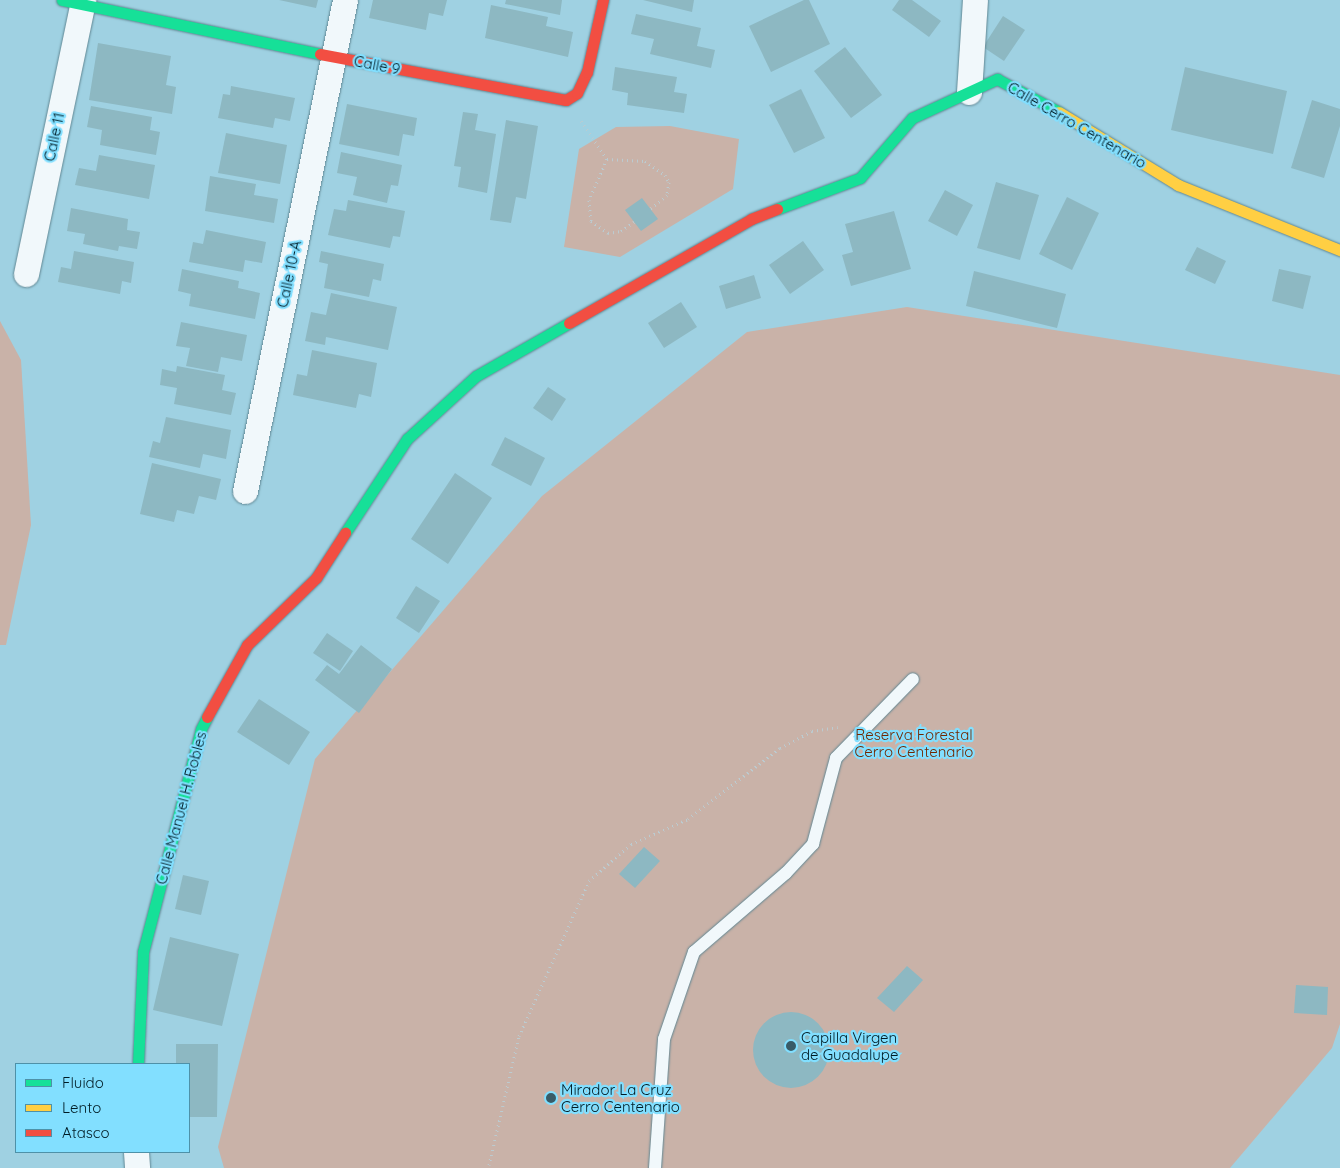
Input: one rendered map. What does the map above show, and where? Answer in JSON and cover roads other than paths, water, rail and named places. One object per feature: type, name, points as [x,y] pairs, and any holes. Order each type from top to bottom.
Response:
[{"type":"street","name":"Calle 10-A","points":[[245,491],[345,0]]},
{"type":"street","name":"Calle 9","points":[[75,2],[334,57],[566,100],[577,93],[587,72],[602,0]]},
{"type":"street","points":[[969,92],[975,0]]},
{"type":"street","name":"Calle 11","points":[[26,274],[75,2]]},
{"type":"street","name":"Calle Cerro Centenario","points":[[751,219],[860,178],[912,118],[997,79],[1071,119],[1178,185],[1340,250]]},
{"type":"street","name":"Calle Manuel H. Robles","points":[[138,1063],[143,952],[202,729],[247,645],[316,578],[407,439],[476,376],[751,219]]},
{"type":"street","points":[[136,1153],[138,1168]]},
{"type":"lane","points":[[655,1168],[664,1039],[694,952],[786,873],[813,844],[836,758],[913,679]]},
{"type":"place","name":"Capilla Virgen de Guadalupe","points":[[791,1046]]},
{"type":"place","name":"Mirador La Cruz Cerro Centenario","points":[[551,1098]]},
{"type":"park label","name":"Reserva Forestal Cerro Centenario","points":[[914,742]]}]
